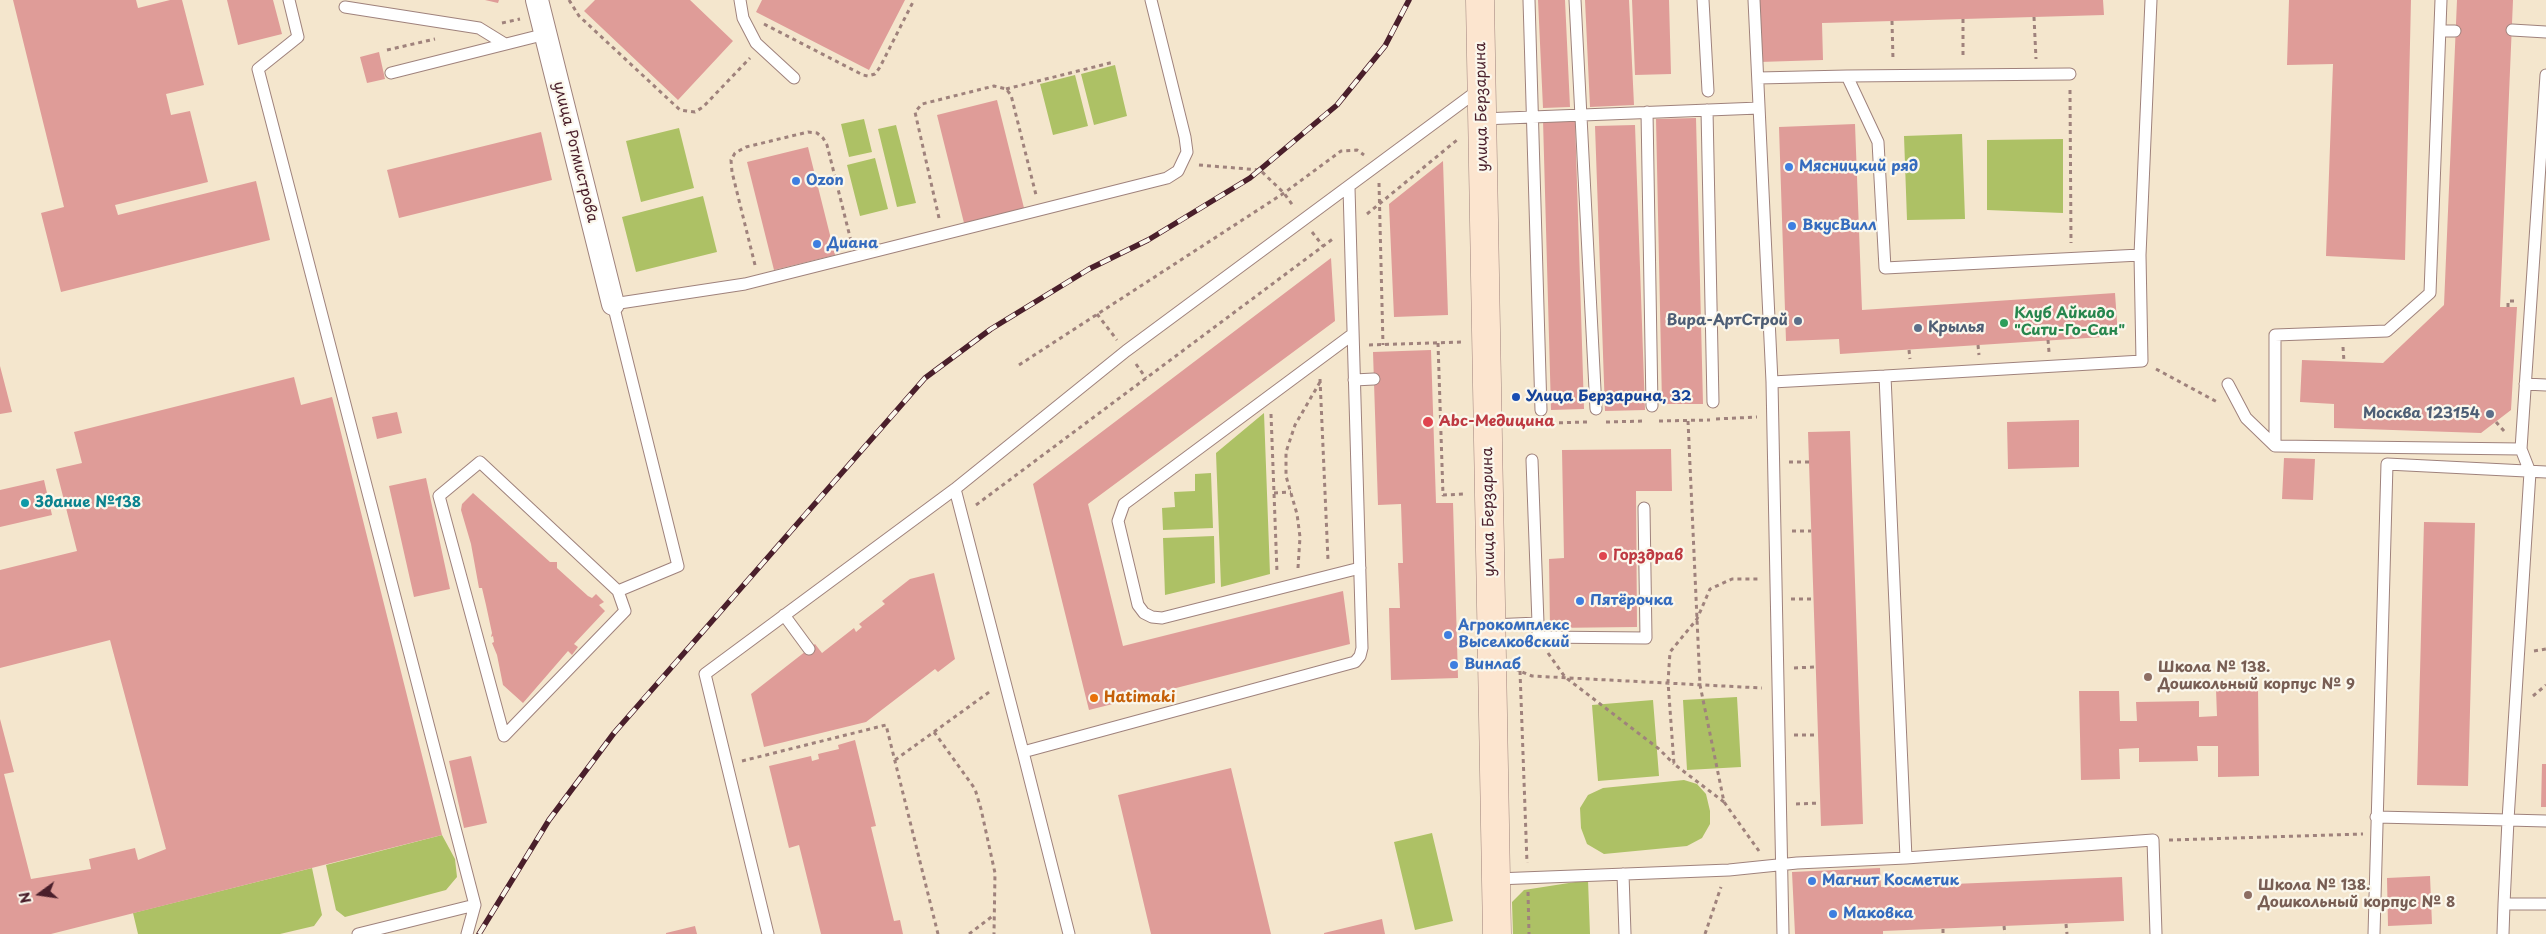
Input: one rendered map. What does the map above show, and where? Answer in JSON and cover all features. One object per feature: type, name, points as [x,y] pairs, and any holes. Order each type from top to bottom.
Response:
[{"type":"street","name":"улица Ротмистрова","points":[[537,0],[613,304]]},
{"type":"street","name":"улица Берзарина","points":[[1480,0],[1496,934]]},
{"type":"lane","points":[[289,0],[298,37],[258,68],[475,905],[467,934]]},
{"type":"lane","points":[[740,0],[743,18],[761,46],[794,78]]},
{"type":"lane","points":[[618,591],[678,566],[613,304],[759,280],[1167,178],[1178,171],[1184,163],[1187,152],[1185,137],[1151,0]]},
{"type":"lane","points":[[1530,0],[1542,410]]},
{"type":"lane","points":[[1575,0],[1596,409]]},
{"type":"lane","points":[[1703,0],[1708,91]]},
{"type":"lane","points":[[1754,0],[1772,382],[1777,689],[1775,865],[1783,934]]},
{"type":"lane","points":[[1772,382],[2142,361],[2140,255],[2151,0]]},
{"type":"lane","points":[[2275,446],[2275,335],[2387,331],[2430,293],[2441,0]]},
{"type":"lane","points":[[345,7],[479,28],[505,44]]},
{"type":"lane","points":[[2512,30],[2546,32]]},
{"type":"lane","points":[[2440,31],[2455,31]]},
{"type":"lane","points":[[391,73],[546,34]]},
{"type":"lane","points":[[1758,78],[2070,74]]},
{"type":"lane","points":[[2503,934],[2508,820],[2530,472],[2521,449],[2546,75]]},
{"type":"lane","points":[[1847,76],[1878,142],[1885,268],[2140,255]]},
{"type":"lane","points":[[768,934],[705,674],[956,489],[1126,351],[1481,88]]},
{"type":"lane","points":[[1482,119],[1759,108]]},
{"type":"lane","points":[[1707,110],[1712,402]]},
{"type":"lane","points":[[1647,112],[1652,406]]},
{"type":"lane","points":[[1023,752],[1355,662],[1360,656],[1362,648],[1360,568],[1348,188]]},
{"type":"lane","points":[[1353,334],[1124,504],[1118,521],[1138,605],[1144,613],[1152,617],[1162,618],[1360,568]]},
{"type":"lane","points":[[1885,376],[1906,858]]},
{"type":"lane","points":[[1354,380],[1374,379]]},
{"type":"lane","points":[[2228,384],[2246,418],[2275,446],[2521,449]]},
{"type":"lane","points":[[2525,384],[2546,385]]},
{"type":"lane","points":[[1532,460],[1538,637],[1646,638],[1644,508]]},
{"type":"lane","points":[[480,462],[618,591],[625,611],[504,736],[439,496],[480,462]]},
{"type":"lane","points":[[2374,934],[2387,464],[2546,472]]},
{"type":"lane","points":[[956,489],[1069,934]]},
{"type":"lane","points":[[784,615],[809,649]]},
{"type":"lane","points":[[1491,625],[1538,624]]},
{"type":"lane","points":[[2376,817],[2546,821]]},
{"type":"lane","points":[[1496,879],[1729,870],[1775,865],[1906,858],[2153,840],[2156,934]]},
{"type":"lane","points":[[1623,874],[1625,934]]},
{"type":"lane","points":[[2504,904],[2546,904]]},
{"type":"lane","points":[[358,934],[475,905]]},
{"type":"path","points":[[568,0],[579,16],[680,110],[687,112],[703,108],[761,46]]},
{"type":"path","points":[[742,12],[868,76],[875,74],[880,67],[914,0]]},
{"type":"path","points":[[2034,17],[2036,74]]},
{"type":"path","points":[[1963,19],[1964,75]]},
{"type":"path","points":[[1892,21],[1894,76]]},
{"type":"path","points":[[943,234],[915,112],[922,104],[994,86],[1006,88],[1114,62]]},
{"type":"path","points":[[2070,74],[2070,259]]},
{"type":"path","points":[[1006,88],[1011,95],[1040,210]]},
{"type":"path","points":[[759,280],[732,172],[731,160],[735,152],[746,147],[799,134],[817,133],[823,138],[827,145],[855,256]]},
{"type":"path","points":[[962,515],[1380,204],[1457,140]]},
{"type":"path","points":[[1019,366],[1284,193],[1341,151],[1357,150],[1379,165],[1383,345]]},
{"type":"path","points":[[1184,163],[1260,170],[1284,193]]},
{"type":"path","points":[[1353,346],[1464,342]]},
{"type":"path","points":[[1438,343],[1443,495],[1468,494]]},
{"type":"path","points":[[1320,359],[1328,576]]},
{"type":"path","points":[[2142,361],[2246,418]]},
{"type":"path","points":[[1294,585],[1298,569],[1300,537],[1285,464],[1289,439],[1320,381]]},
{"type":"path","points":[[1270,395],[1278,589]]},
{"type":"path","points":[[1601,422],[1772,417]]},
{"type":"path","points":[[1688,420],[1700,685],[1724,802]]},
{"type":"path","points":[[1543,423],[1592,422]]},
{"type":"path","points":[[1488,423],[1534,423]]},
{"type":"path","points":[[1786,452],[1786,462],[1809,462]]},
{"type":"path","points":[[1274,493],[1292,492]]},
{"type":"path","points":[[1788,531],[1811,531]]},
{"type":"path","points":[[1674,764],[1668,682],[1670,652],[1697,620],[1710,589],[1732,579],[1790,578],[1791,609]]},
{"type":"path","points":[[1790,599],[1813,599]]},
{"type":"path","points":[[1538,637],[1565,677],[1724,802],[1775,865]]},
{"type":"path","points":[[1512,667],[1532,676],[1793,690],[1792,668],[1815,667]]},
{"type":"path","points":[[1520,671],[1529,934]]},
{"type":"path","points":[[895,760],[1005,680]]},
{"type":"path","points":[[726,764],[886,725],[938,934]]},
{"type":"path","points":[[1794,726],[1794,745]]},
{"type":"path","points":[[934,732],[975,789],[995,873],[994,934]]},
{"type":"path","points":[[1794,735],[1818,735]]},
{"type":"path","points":[[1796,794],[1796,814]]},
{"type":"path","points":[[1796,804],[1820,803]]},
{"type":"path","points":[[2153,840],[2376,834]]},
{"type":"path","points":[[1706,934],[1716,897],[1729,870]]},
{"type":"path","points":[[969,934],[994,914]]},
{"type":"path","points":[[2066,924],[2067,934]]},
{"type":"path","points":[[2004,926],[2005,934]]},
{"type":"path","points":[[1943,929],[1943,934]]},
{"type":"green space","points":[[1115,65],[1127,116],[1094,125],[1081,74]]},
{"type":"green space","points":[[1075,75],[1088,126],[1053,135],[1040,84]]},
{"type":"green space","points":[[864,119],[872,152],[849,157],[841,124]]},
{"type":"green space","points":[[896,125],[916,203],[897,207],[878,129]]},
{"type":"green space","points":[[679,128],[694,188],[641,202],[626,141]]},
{"type":"green space","points":[[1962,134],[1965,219],[1907,220],[1904,136]]},
{"type":"green space","points":[[2063,139],[2063,213],[1987,210],[1987,140]]},
{"type":"green space","points":[[875,158],[888,209],[860,216],[847,165]]},
{"type":"green space","points":[[703,196],[717,252],[636,272],[622,217]]},
{"type":"green space","points":[[1264,413],[1270,574],[1221,587],[1216,453]]},
{"type":"green space","points":[[1211,473],[1213,528],[1163,530],[1162,508],[1175,507],[1174,492],[1195,491],[1195,474]]},
{"type":"green space","points":[[1214,536],[1215,583],[1165,595],[1163,538]]},
{"type":"green space","points":[[1737,697],[1741,767],[1687,770],[1683,700]]},
{"type":"green space","points":[[1653,700],[1659,776],[1598,781],[1592,705]]},
{"type":"green space","points":[[1684,780],[1697,784],[1706,794],[1710,811],[1710,824],[1702,838],[1687,846],[1604,854],[1587,844],[1581,828],[1580,808],[1588,795],[1603,788]]},
{"type":"green space","points":[[1432,833],[1453,921],[1415,930],[1394,842]]},
{"type":"green space","points":[[442,835],[455,859],[457,877],[446,890],[345,917],[336,910],[326,865]]},
{"type":"green space","points":[[312,868],[322,915],[314,926],[280,934],[138,934],[133,913]]},
{"type":"green space","points":[[1588,880],[1590,934],[1513,934],[1512,902],[1524,890]]},
{"type":"building","points":[[13,0],[136,0],[138,8],[170,0],[182,0],[204,85],[166,94],[171,115],[190,111],[208,182],[115,205],[118,215],[256,181],[270,240],[61,292],[41,213],[64,207]]},
{"type":"building","points":[[227,0],[273,0],[282,34],[238,45]]},
{"type":"building","points":[[485,0],[499,0],[498,3]]},
{"type":"building","points":[[595,0],[690,0],[733,41],[678,100],[584,11]]},
{"type":"building","points":[[762,0],[905,0],[869,70],[756,12]]},
{"type":"building","points":[[1538,0],[1565,0],[1570,107],[1543,108]]},
{"type":"building","points":[[1585,0],[1629,0],[1634,105],[1590,107]]},
{"type":"building","points":[[1632,0],[1669,0],[1671,74],[1635,75]]},
{"type":"building","points":[[1757,0],[2103,0],[2104,15],[1822,23],[1823,60],[1759,62]]},
{"type":"building","points":[[2289,0],[2411,0],[2405,260],[2326,256],[2333,64],[2287,65]]},
{"type":"building","points":[[2457,0],[2513,0],[2500,307],[2517,307],[2511,410],[2481,433],[2334,428],[2334,404],[2300,402],[2302,360],[2383,363],[2444,305]]},
{"type":"building","points":[[379,52],[385,79],[367,83],[360,57]]},
{"type":"building","points":[[997,100],[1024,208],[964,223],[937,115]]},
{"type":"building","points":[[1696,118],[1703,404],[1662,404],[1656,119]]},
{"type":"building","points":[[1575,119],[1584,409],[1551,410],[1543,120]]},
{"type":"building","points":[[1855,124],[1862,310],[2115,293],[2118,336],[1840,354],[1839,339],[1786,341],[1779,127]]},
{"type":"building","points":[[1635,125],[1645,410],[1605,411],[1595,126]]},
{"type":"building","points":[[541,132],[552,180],[399,218],[387,170]]},
{"type":"building","points":[[808,147],[835,255],[774,270],[747,162]]},
{"type":"building","points":[[1443,161],[1448,315],[1394,317],[1389,204]]},
{"type":"building","points":[[1331,258],[1335,321],[1088,504],[1123,646],[1343,591],[1350,644],[1089,710],[1033,484]]},
{"type":"building","points":[[1431,350],[1436,503],[1453,503],[1458,678],[1391,680],[1389,608],[1400,608],[1398,563],[1403,563],[1401,504],[1378,505],[1373,352]]},
{"type":"building","points":[[0,366],[12,412],[0,414]]},
{"type":"building","points":[[294,377],[301,405],[332,397],[442,835],[51,934],[0,934],[0,719],[14,772],[4,774],[31,879],[91,869],[89,859],[135,848],[138,860],[166,849],[110,640],[0,668],[0,570],[77,551],[56,469],[82,463],[74,432]]},
{"type":"building","points":[[397,412],[402,433],[377,439],[372,417]]},
{"type":"building","points":[[2079,420],[2079,467],[2008,469],[2007,422]]},
{"type":"building","points":[[1850,431],[1863,824],[1821,826],[1808,432]]},
{"type":"building","points":[[1671,449],[1672,491],[1636,491],[1637,627],[1550,628],[1549,559],[1564,558],[1562,450]]},
{"type":"building","points":[[2284,458],[2315,459],[2313,500],[2282,499]]},
{"type":"building","points":[[426,478],[450,589],[414,597],[389,486]]},
{"type":"building","name":"Здание №138","points":[[44,480],[52,515],[0,527],[0,490]]},
{"type":"building","points":[[473,493],[550,562],[557,562],[557,568],[588,596],[592,598],[596,594],[604,602],[599,605],[605,611],[574,644],[578,647],[572,655],[568,651],[523,703],[503,685],[497,655],[492,643],[494,642],[493,636],[491,637],[492,633],[486,605],[482,588],[479,588],[471,544],[461,510],[462,504]]},
{"type":"building","points":[[2424,522],[2475,523],[2468,786],[2417,785]]},
{"type":"building","points":[[934,573],[955,659],[938,672],[935,669],[866,722],[764,747],[751,694],[815,644],[822,653],[854,628],[856,632],[862,627],[859,624],[885,604],[882,601],[910,579]]},
{"type":"building","points":[[2258,688],[2259,776],[2218,777],[2218,746],[2197,746],[2198,761],[2139,762],[2139,748],[2119,749],[2120,779],[2081,780],[2079,691],[2119,691],[2120,721],[2137,721],[2136,702],[2199,701],[2199,717],[2217,716],[2216,689]]},
{"type":"building","points":[[855,740],[876,826],[871,827],[894,921],[900,920],[903,934],[821,934],[799,845],[789,848],[769,766],[811,756],[812,761],[819,759],[818,754],[839,749],[838,745]]},
{"type":"building","points":[[471,756],[487,823],[464,828],[449,761]]},
{"type":"building","points":[[2542,764],[2546,764],[2546,807],[2541,807]]},
{"type":"building","points":[[1231,768],[1271,934],[1151,934],[1118,795]]},
{"type":"building","points":[[1880,868],[1881,887],[2122,877],[2124,921],[1883,931],[1883,934],[1795,934],[1792,872]]},
{"type":"building","points":[[2430,876],[2432,924],[2388,926],[2387,878]]},
{"type":"building","points":[[1382,919],[1385,934],[1324,934],[1324,933]]},
{"type":"building","points":[[695,926],[697,934],[666,934],[666,933]]},
{"type":"railway","points":[[479,934],[549,820],[614,733],[925,378],[991,329],[1089,269],[1148,240],[1250,178],[1337,105],[1385,46],[1409,0]]},
{"type":"place","name":"Мясницкий ряд","points":[[1789,167]]},
{"type":"place","name":"Ozon","points":[[796,181]]},
{"type":"place","name":"ВкусВилл","points":[[1792,226]]},
{"type":"place","name":"Диана","points":[[817,244]]},
{"type":"place","name":"Вира-АртСтрой","points":[[1798,321]]},
{"type":"place","name":"Клуб Айкидо \"Сити-Го-Сан\"","points":[[2004,323]]},
{"type":"place","name":"Крылья","points":[[1918,328]]},
{"type":"place","name":"Улица Берзарина, 32","points":[[1516,397]]},
{"type":"place","name":"Москва 123154","points":[[2490,414]]},
{"type":"place","name":"Abc-Медицина","points":[[1428,422]]},
{"type":"place","name":"Здание №138","points":[[25,503]]},
{"type":"place","name":"Горздрав","points":[[1603,556]]},
{"type":"place","name":"Пятёрочка","points":[[1580,601]]},
{"type":"place","name":"Агрокомплекс Выселковский","points":[[1448,635]]},
{"type":"place","name":"Винлаб","points":[[1454,665]]},
{"type":"place","name":"Школа № 138. Дошкольный корпус № 9","points":[[2148,677]]},
{"type":"place","name":"Hatimaki","points":[[1094,698]]},
{"type":"place","name":"Магнит Косметик","points":[[1812,881]]},
{"type":"place","name":"Школа № 138. Дошкольный корпус № 8","points":[[2248,895]]},
{"type":"place","name":"Маковка","points":[[1833,914]]}]
